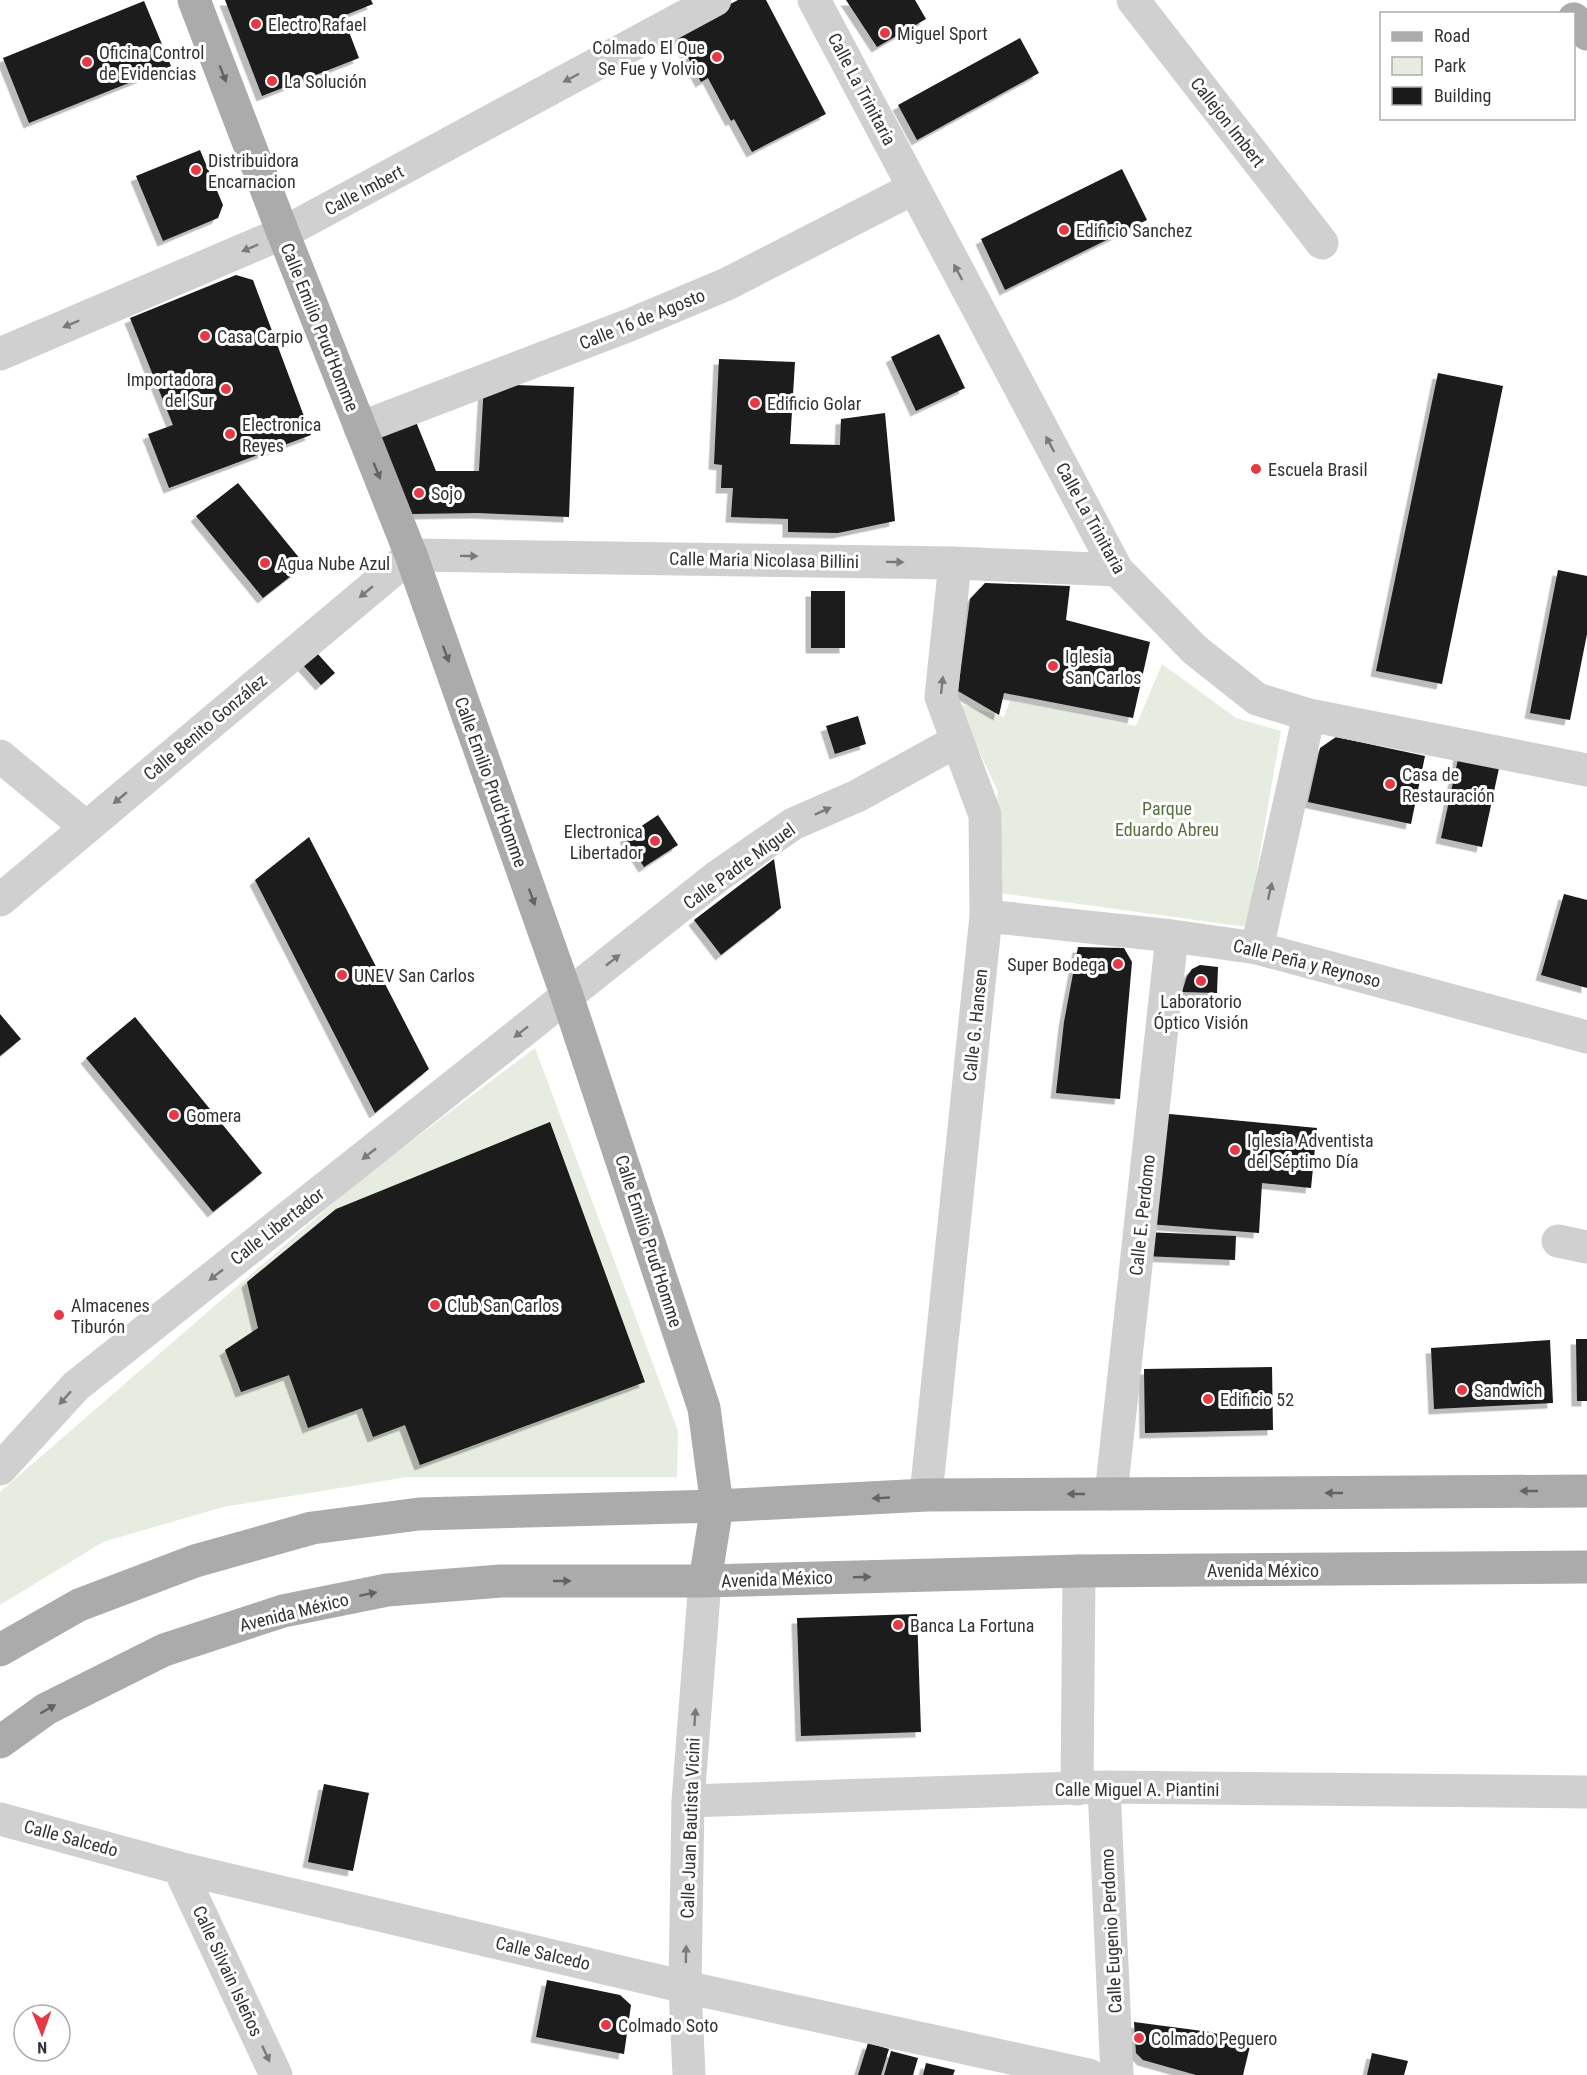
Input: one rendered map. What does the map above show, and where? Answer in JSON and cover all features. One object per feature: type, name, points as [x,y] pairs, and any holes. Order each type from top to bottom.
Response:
[{"type":"main road","name":"Calle Emilio Prud'Homme","points":[[194,0],[283,234],[411,555],[567,996],[704,1408],[717,1506],[705,1581]]},
{"type":"main road","points":[[1558,0],[1567,12]]},
{"type":"main road","points":[[1575,19],[1587,34]]},
{"type":"main road","points":[[0,1650],[79,1605],[195,1561],[312,1528],[419,1514],[717,1506],[926,1495],[1587,1491]]},
{"type":"main road","name":"Avenida México","points":[[0,1742],[46,1709],[164,1650],[283,1611],[387,1590],[490,1582],[705,1581],[1079,1571],[1587,1567]]},
{"type":"street","name":"Calle Imbert","points":[[0,354],[283,234],[715,0]]},
{"type":"street","name":"Calle La Trinitaria","points":[[814,0],[1117,570],[1195,650],[1257,699],[1309,715],[1587,770]]},
{"type":"street","name":"Callejon Imbert","points":[[1133,0],[1322,243]]},
{"type":"street","name":"Calle 16 de Agosto","points":[[360,428],[627,326],[727,284],[914,188]]},
{"type":"street","name":"Calle Maria Nicolasa Billini","points":[[411,555],[955,563],[1117,570]]},
{"type":"street","name":"Calle Benito González","points":[[0,900],[411,555]]},
{"type":"street","name":"Calle G. Hansen","points":[[926,1495],[986,916],[985,815],[941,697],[955,563]]},
{"type":"street","points":[[1257,948],[1309,715]]},
{"type":"street","name":"Calle Padre Miguel","points":[[567,996],[718,876],[793,824],[857,796],[957,741]]},
{"type":"street","points":[[0,756],[86,827]]},
{"type":"street","name":"Calle Peña y Reynoso","points":[[986,916],[1173,936],[1257,948],[1587,1037]]},
{"type":"street","name":"Calle E. Perdomo","points":[[1111,1494],[1173,936]]},
{"type":"street","name":"Calle Libertador","points":[[0,1469],[76,1386],[567,996]]},
{"type":"street","name":"Calle Eugenio Perdomo","points":[[1079,1571],[1091,1788],[1117,2075]]},
{"type":"street","name":"Calle Juan Bautista Vicini","points":[[689,2075],[685,1987],[688,1801],[705,1581]]},
{"type":"street","name":"Calle Miguel A. Piantini","points":[[688,1801],[1091,1788],[1587,1792]]},
{"type":"street","name":"Calle Salcedo","points":[[0,1819],[179,1868],[685,1987],[1089,2075]]},
{"type":"street","name":"Calle Silvain Isleños","points":[[179,1868],[276,2075]]},
{"type":"green space","name":"Parque Eduardo Abreu","points":[[1162,664],[1236,718],[1281,731],[1247,927],[986,891],[998,792],[957,703],[1004,717],[1010,701],[1136,726]]},
{"type":"green space","points":[[535,1048],[678,1431],[677,1477],[407,1477],[223,1507],[103,1542],[0,1605],[0,1492],[361,1179]]},
{"type":"building","points":[[225,0],[371,0],[373,4],[343,16],[359,58],[262,96]]},
{"type":"building","points":[[738,0],[766,0],[826,114],[752,152],[734,119],[731,121],[708,78],[701,82],[675,33]]},
{"type":"building","name":"Miguel Sport","points":[[846,0],[915,0],[926,19],[877,47]]},
{"type":"building","name":"Oficina Control de Evidencias","points":[[144,1],[171,66],[29,123],[3,58]]},
{"type":"building","points":[[1020,38],[1039,73],[917,140],[898,105]]},
{"type":"building","points":[[200,150],[223,205],[218,218],[163,241],[136,176]]},
{"type":"building","name":"Edificio Sanchez","points":[[1122,169],[1147,220],[1005,290],[981,239]]},
{"type":"building","points":[[236,275],[253,280],[311,435],[169,488],[148,434],[173,425],[130,318]]},
{"type":"building","points":[[939,334],[965,388],[916,411],[891,357]]},
{"type":"building","points":[[719,359],[795,362],[790,444],[840,445],[841,419],[885,413],[895,521],[838,533],[788,532],[788,519],[731,517],[733,488],[721,488],[722,465],[714,464]]},
{"type":"building","points":[[1438,373],[1503,386],[1442,684],[1376,671]]},
{"type":"building","points":[[484,384],[574,387],[569,517],[478,513],[412,514],[372,430],[412,412],[436,471],[479,471]]},
{"type":"building","points":[[238,483],[305,565],[263,598],[196,516]]},
{"type":"building","points":[[1558,570],[1587,576],[1587,634],[1570,720],[1530,713]]},
{"type":"building","name":"Iglesia San Carlos","points":[[985,583],[1070,586],[1066,620],[1150,642],[1133,718],[1004,693],[999,715],[958,691],[970,599]]},
{"type":"building","points":[[811,591],[845,591],[845,648],[811,648]]},
{"type":"building","points":[[308,643],[335,673],[321,685],[294,655]]},
{"type":"building","points":[[858,716],[866,744],[835,754],[826,726]]},
{"type":"building","points":[[1336,737],[1425,756],[1411,824],[1308,802],[1320,748]]},
{"type":"building","points":[[1460,750],[1501,759],[1482,847],[1441,838]]},
{"type":"building","points":[[658,815],[678,845],[644,867],[625,837]]},
{"type":"building","name":"UNEV San Carlos","points":[[309,837],[429,1069],[375,1113],[255,880]]},
{"type":"building","points":[[774,859],[781,908],[721,955],[694,920]]},
{"type":"building","points":[[1564,894],[1587,900],[1587,988],[1541,975]]},
{"type":"building","points":[[1078,947],[1124,948],[1132,962],[1120,1099],[1056,1093],[1064,1022]]},
{"type":"building","name":"Laboratorio Óptico Visión","points":[[1200,965],[1218,967],[1217,993],[1182,992],[1187,976],[1192,969]]},
{"type":"building","points":[[0,1014],[21,1039],[0,1056]]},
{"type":"building","name":"Gomera","points":[[135,1017],[262,1173],[213,1212],[86,1058]]},
{"type":"building","name":"Iglesia Adventista del Séptimo Día","points":[[1159,1113],[1317,1128],[1311,1188],[1262,1183],[1259,1233],[1149,1224]]},
{"type":"building","name":"Club San Carlos","points":[[550,1122],[645,1382],[420,1465],[405,1425],[373,1437],[362,1408],[308,1428],[289,1375],[241,1392],[225,1350],[258,1328],[247,1282],[336,1209]]},
{"type":"building","points":[[1145,1232],[1236,1236],[1235,1260],[1144,1256]]},
{"type":"building","points":[[1576,1339],[1587,1339],[1587,1401],[1577,1401]]},
{"type":"building","points":[[1550,1340],[1553,1403],[1434,1409],[1431,1348]]},
{"type":"building","name":"Edificio 52","points":[[1272,1367],[1273,1430],[1145,1433],[1144,1369]]},
{"type":"building","points":[[917,1614],[921,1732],[801,1736],[797,1618]]},
{"type":"building","points":[[324,1784],[369,1793],[353,1871],[308,1862]]},
{"type":"building","points":[[547,1980],[620,1995],[631,2005],[624,2054],[536,2037]]},
{"type":"building","points":[[1134,2022],[1210,2032],[1251,2042],[1243,2075],[1196,2075],[1143,2060],[1136,2053]]},
{"type":"building","points":[[868,2043],[889,2049],[881,2075],[858,2075]]},
{"type":"building","points":[[891,2051],[918,2058],[913,2075],[884,2075]]},
{"type":"building","points":[[1372,2053],[1408,2061],[1404,2075],[1367,2075]]},
{"type":"building","points":[[926,2063],[955,2070],[953,2075],[923,2075]]},
{"type":"place","name":"Electro Rafael","points":[[256,24]]},
{"type":"place","name":"Miguel Sport","points":[[885,33]]},
{"type":"place","name":"Colmado El Que Se Fue y Volvio","points":[[717,57]]},
{"type":"place","name":"Oficina Control de Evidencias","points":[[87,62]]},
{"type":"place","name":"La Solución","points":[[272,81]]},
{"type":"place","name":"Distribuidora Encarnacion","points":[[196,170]]},
{"type":"place","name":"Edificio Sanchez","points":[[1064,230]]},
{"type":"place","name":"Casa Carpio","points":[[205,336]]},
{"type":"place","name":"Importadora del Sur","points":[[226,389]]},
{"type":"place","name":"Edificio Golar","points":[[755,403]]},
{"type":"place","name":"Electronica Reyes","points":[[230,434]]},
{"type":"place","name":"Escuela Brasil","points":[[1256,469]]},
{"type":"place","name":"Sojo","points":[[419,493]]},
{"type":"place","name":"Agua Nube Azul","points":[[265,563]]},
{"type":"place","name":"Iglesia San Carlos","points":[[1053,666]]},
{"type":"place","name":"Casa de Restauración","points":[[1390,784]]},
{"type":"place","name":"Electronica Libertador","points":[[655,841]]},
{"type":"place","name":"Super Bodega","points":[[1118,964]]},
{"type":"place","name":"UNEV San Carlos","points":[[342,975]]},
{"type":"place","name":"Laboratorio Óptico Visión","points":[[1201,981]]},
{"type":"place","name":"Gomera","points":[[174,1115]]},
{"type":"place","name":"Iglesia Adventista del Séptimo Día","points":[[1235,1150]]},
{"type":"place","name":"Club San Carlos","points":[[435,1305]]},
{"type":"place","name":"Almacenes Tiburón","points":[[59,1315]]},
{"type":"place","name":"Sandwich","points":[[1462,1390]]},
{"type":"place","name":"Edificio 52","points":[[1208,1399]]},
{"type":"place","name":"Banca La Fortuna","points":[[898,1625]]},
{"type":"place","name":"Colmado Soto","points":[[606,2025]]},
{"type":"place","name":"Colmado Peguero","points":[[1139,2038]]}]
